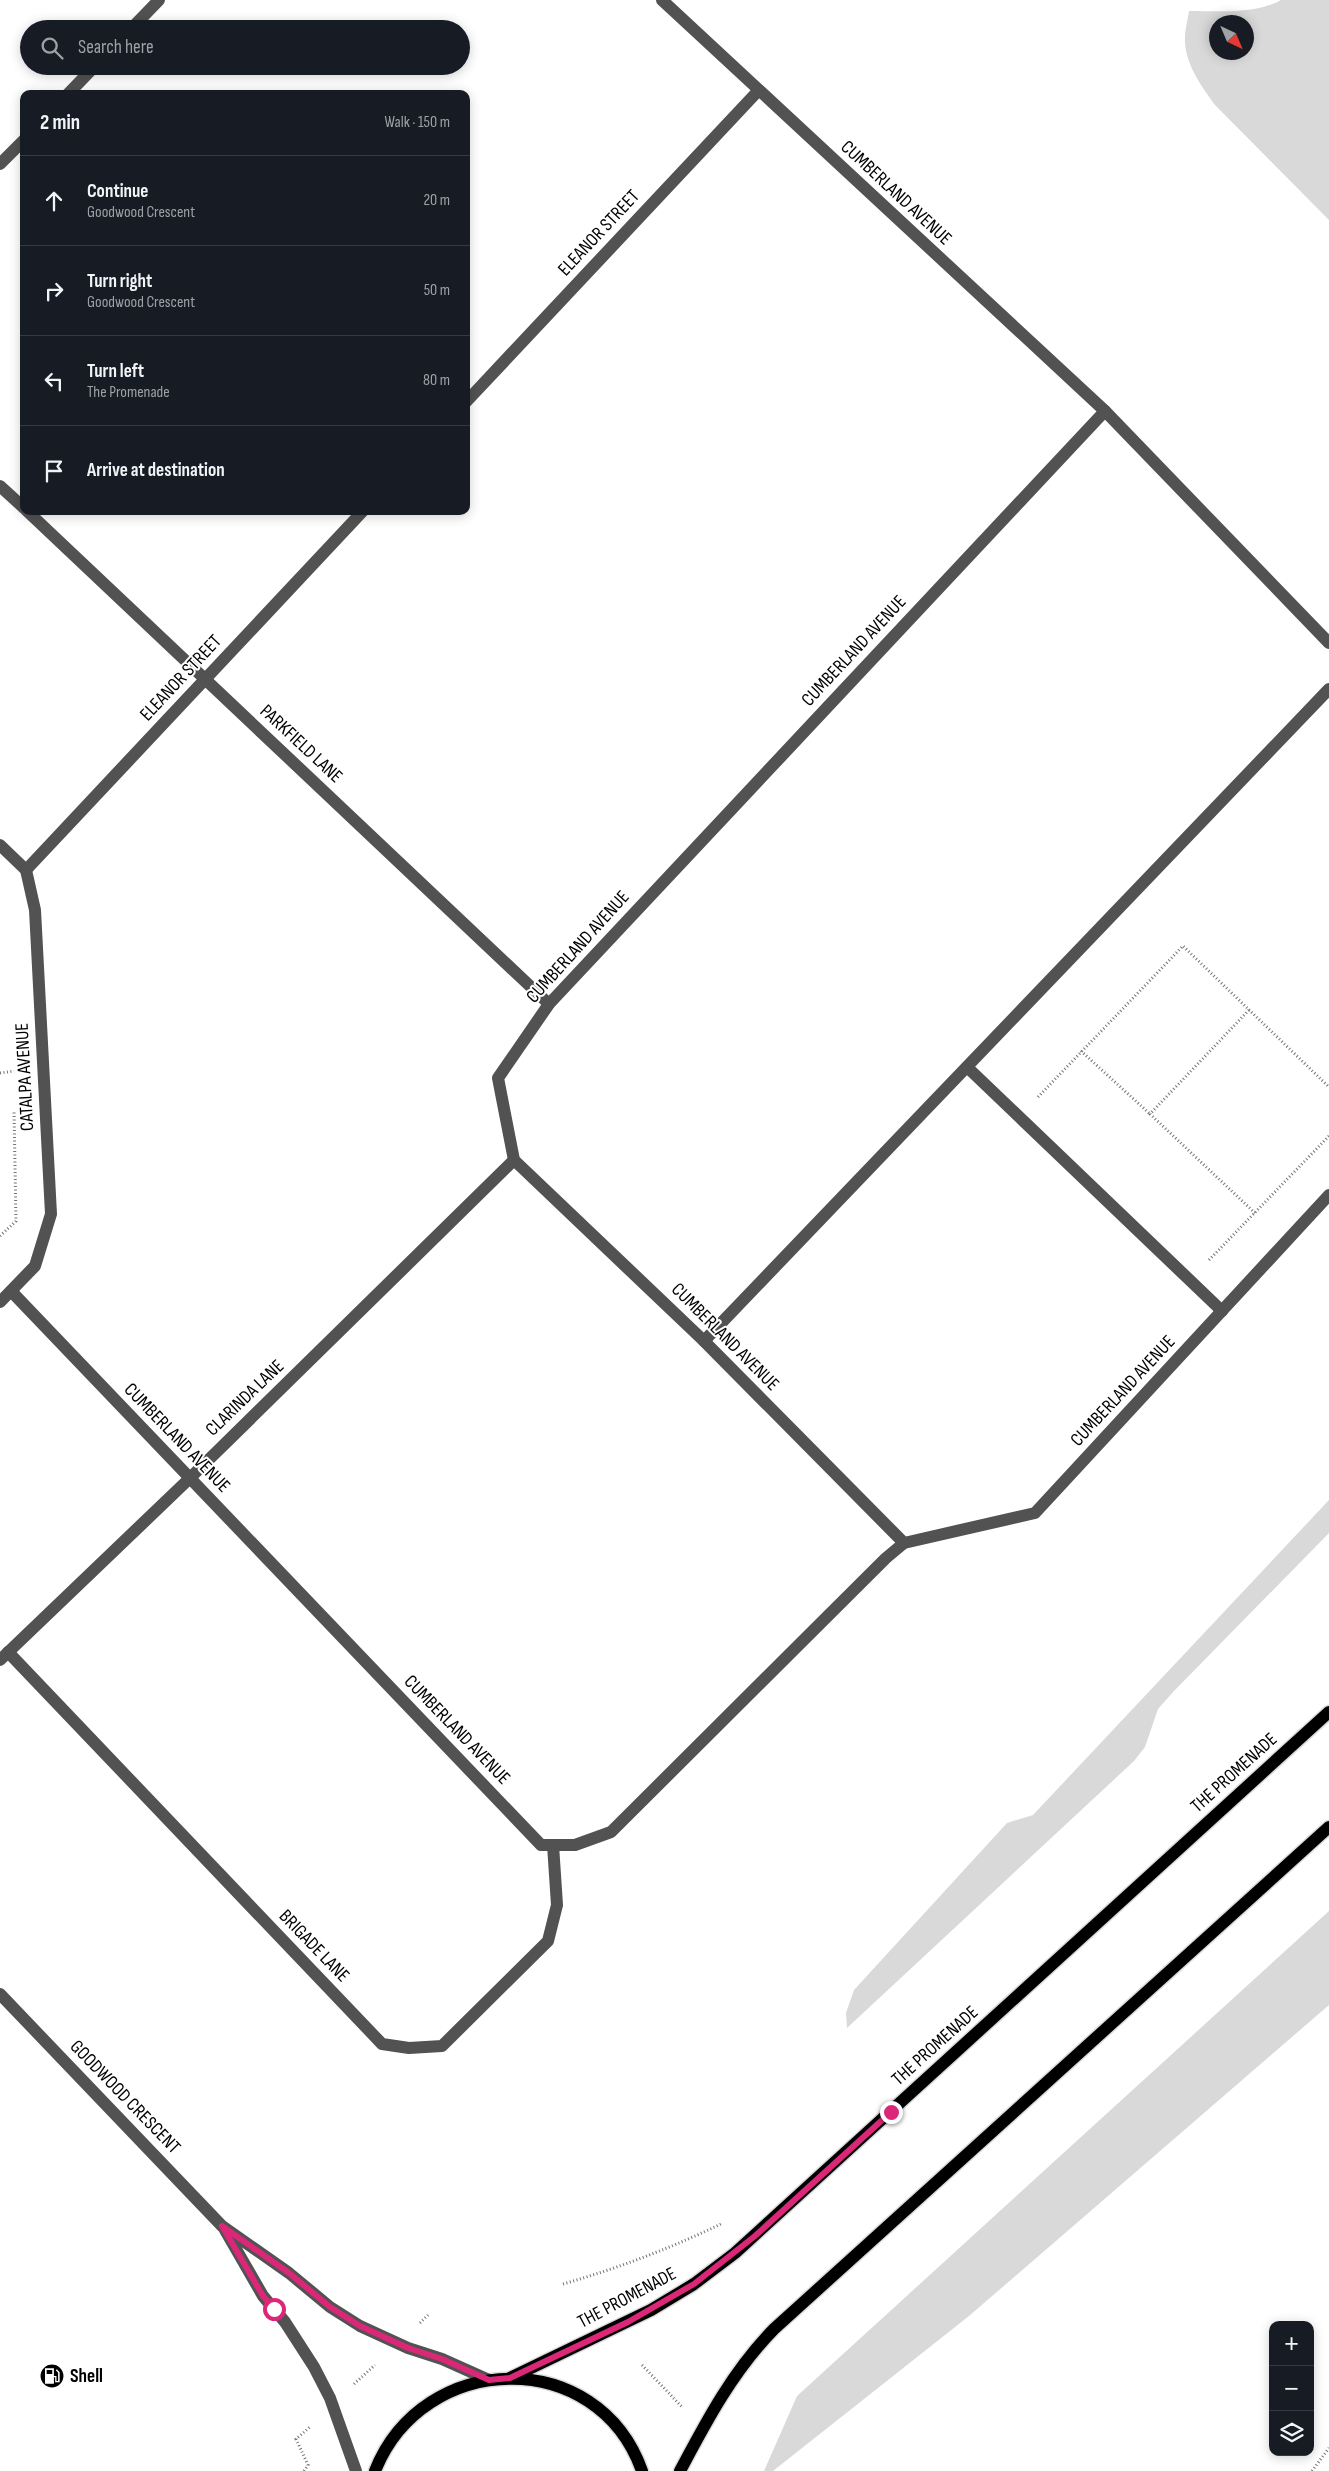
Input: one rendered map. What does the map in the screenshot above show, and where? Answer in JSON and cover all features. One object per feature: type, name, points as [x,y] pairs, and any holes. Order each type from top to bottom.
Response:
[{"type":"main road","name":"THE PROMENADE","points":[[510,2378],[651,2310],[694,2284],[735,2253],[1329,1712]]},
{"type":"main road","points":[[680,2471],[729,2383],[774,2329],[1329,1827]]},
{"type":"main road","points":[[375,2471],[389,2443],[416,2412],[450,2391],[489,2380],[510,2378],[550,2384],[587,2402],[617,2428],[629,2445],[642,2471]]},
{"type":"street","points":[[139,20],[158,0]]},
{"type":"street","name":"CUMBERLAND AVENUE","points":[[662,0],[1105,411],[1329,643]]},
{"type":"street","points":[[72,90],[86,75]]},
{"type":"street","name":"ELEANOR STREET","points":[[470,398],[758,91]]},
{"type":"street","points":[[0,164],[20,144]]},
{"type":"street","name":"CUMBERLAND AVENUE","points":[[904,1543],[704,1341],[514,1160],[498,1078],[549,1004],[1105,411]]},
{"type":"street","points":[[0,486],[20,504]]},
{"type":"street","name":"PARKFIELD LANE","points":[[31,515],[549,1004]]},
{"type":"street","name":"ELEANOR STREET","points":[[26,870],[359,515]]},
{"type":"street","points":[[704,1341],[1329,689]]},
{"type":"street","points":[[0,845],[26,870]]},
{"type":"street","name":"CATALPA AVENUE","points":[[0,1302],[35,1266],[51,1214],[35,910],[26,870]]},
{"type":"street","points":[[966,1067],[1222,1311]]},
{"type":"street","name":"CLARINDA LANE","points":[[4,1656],[190,1478],[514,1160]]},
{"type":"street","name":"CUMBERLAND AVENUE","points":[[11,1291],[540,1845],[575,1845],[611,1832],[879,1565],[904,1543],[1035,1513],[1329,1195]]},
{"type":"street","name":"BRIGADE LANE","points":[[4,1656],[382,2044],[409,2048],[442,2046],[548,1941],[557,1905],[553,1845]]},
{"type":"street","name":"GOODWOOD CRESCENT","points":[[0,1994],[222,2226],[289,2273],[330,2307],[360,2326],[403,2346],[442,2359],[489,2380]]},
{"type":"street","name":"GOODWOOD CRESCENT","points":[[222,2226],[263,2296],[296,2337],[318,2374],[336,2414],[356,2471]]},
{"type":"path","points":[[1019,1117],[1183,946],[1329,1087]]},
{"type":"path","points":[[1150,1114],[1249,1010]]},
{"type":"path","points":[[1081,1051],[1255,1213]]},
{"type":"path","points":[[1190,1280],[1329,1136]]},
{"type":"path","points":[[563,2284],[627,2265],[671,2248],[724,2222]]},
{"type":"path","points":[[642,2365],[685,2410]]},
{"type":"path","points":[[1312,2471],[1329,2448]]},
{"type":"shaded area","points":[[1281,0],[1329,0],[1329,220],[1215,105],[1199,82],[1187,56],[1185,38],[1189,11],[1236,11],[1260,8]]},
{"type":"shaded area","points":[[1329,1500],[1329,1533],[1158,1709],[1145,1747],[1134,1761],[847,2028],[846,2013],[854,1990],[1007,1823],[1033,1815]]},
{"type":"shaded area","points":[[1329,1911],[1329,2005],[969,2316],[773,2471],[764,2471],[797,2396]]},
{"type":"place","name":"Shell","points":[[52,2376]]},
{"type":"route","points":[[274,2309],[263,2296],[222,2226],[289,2273],[330,2307],[360,2326],[408,2348],[442,2359],[489,2380],[510,2378],[628,2322],[694,2284],[755,2236],[891,2112]]}]
